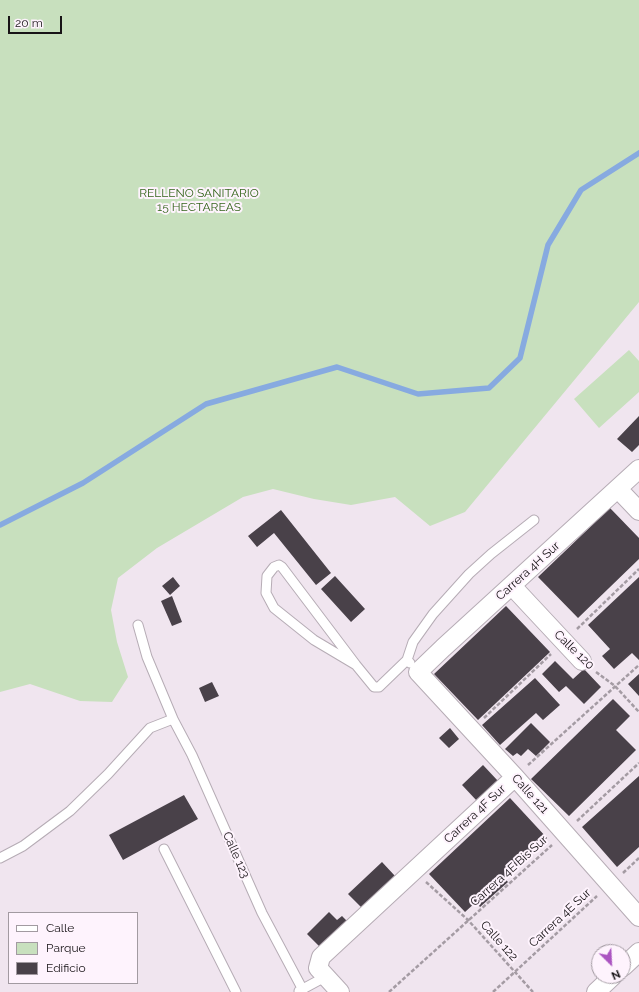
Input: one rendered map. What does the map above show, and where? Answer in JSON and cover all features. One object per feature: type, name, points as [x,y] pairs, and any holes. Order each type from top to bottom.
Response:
[{"type":"street","name":"Carrera 4H Sur","points":[[413,666],[512,586],[639,469]]},
{"type":"street","points":[[618,489],[639,511]]},
{"type":"street","name":"Calle 120","points":[[512,586],[582,661]]},
{"type":"street","name":"Calle 121","points":[[413,666],[515,777],[639,918]]},
{"type":"street","name":"Carrera 4F Sur","points":[[322,973],[321,957],[515,777]]},
{"type":"street","points":[[631,960],[639,952]]},
{"type":"street","points":[[322,973],[340,992]]},
{"type":"street","points":[[596,992],[604,984]]},
{"type":"lane","points":[[356,665],[314,640],[274,608],[266,593],[267,576],[274,567],[279,565],[282,567],[356,665],[374,687],[378,687],[413,666],[413,642],[433,614],[469,574],[491,554],[534,520]]},
{"type":"lane","name":"Calle 123","points":[[138,625],[147,657],[173,719],[192,755],[262,913],[300,991]]},
{"type":"lane","points":[[0,858],[23,846],[70,811],[108,774],[150,728],[173,719]]},
{"type":"lane","points":[[164,849],[236,992]]},
{"type":"lane","points":[[300,991],[322,973]]},
{"type":"path","name":"Calle 120","points":[[582,661],[616,686],[639,712]]},
{"type":"path","name":"Carrera 4F Sur","points":[[515,777],[639,665]]},
{"type":"path","name":"Carrera 4E Bis Sur","points":[[389,992],[564,833],[639,762]]},
{"type":"path","name":"Carrera 4E Sur","points":[[493,992],[639,858]]},
{"type":"path","name":"Calle 122","points":[[414,871],[468,920],[533,992]]},
{"type":"green space","name":"RELLENO SANITARIO 15 HECTAREAS","points":[[0,0],[639,0],[639,302],[465,512],[430,526],[395,497],[351,505],[314,499],[273,489],[243,497],[157,548],[118,578],[111,610],[117,642],[128,677],[112,702],[80,701],[30,684],[0,692]]},
{"type":"green space","points":[[629,350],[639,361],[639,392],[599,428],[574,399]]},
{"type":"building","points":[[639,416],[639,445],[632,452],[617,439]]},
{"type":"building","points":[[610,508],[639,538],[639,559],[578,618],[538,577]]},
{"type":"building","points":[[281,510],[331,573],[316,585],[274,533],[257,547],[248,536]]},
{"type":"building","points":[[335,576],[365,609],[351,622],[321,589]]},
{"type":"building","points":[[173,577],[180,586],[170,595],[162,586]]},
{"type":"building","points":[[639,577],[639,660],[632,653],[614,669],[602,656],[610,649],[588,625]]},
{"type":"building","points":[[172,596],[182,622],[172,626],[161,601]]},
{"type":"building","points":[[506,606],[550,652],[478,720],[434,674]]},
{"type":"building","points":[[555,661],[573,679],[584,669],[601,687],[584,704],[566,686],[559,692],[542,674]]},
{"type":"building","points":[[639,674],[639,696],[628,684]]},
{"type":"building","points":[[535,678],[560,705],[543,720],[536,713],[500,745],[482,725]]},
{"type":"building","points":[[212,682],[219,696],[205,702],[199,688]]},
{"type":"building","points":[[613,699],[630,716],[616,730],[636,750],[569,816],[531,779]]},
{"type":"building","points":[[531,723],[550,742],[536,756],[528,749],[521,756],[517,753],[513,756],[505,749]]},
{"type":"building","points":[[450,728],[459,739],[449,748],[439,738]]},
{"type":"building","points":[[483,765],[498,781],[477,801],[462,785]]},
{"type":"building","points":[[639,776],[639,847],[617,867],[582,827]]},
{"type":"building","points":[[184,795],[198,819],[123,860],[109,835]]},
{"type":"building","points":[[510,798],[547,838],[504,878],[508,882],[480,907],[476,902],[465,912],[429,874]]},
{"type":"building","points":[[382,862],[395,876],[362,908],[348,894]]},
{"type":"building","points":[[329,912],[337,920],[342,916],[348,922],[321,948],[307,934]]},
{"type":"waterway","points":[[0,525],[83,483],[206,404],[337,367],[418,394],[489,388],[520,358],[548,245],[581,190],[639,153]]}]
